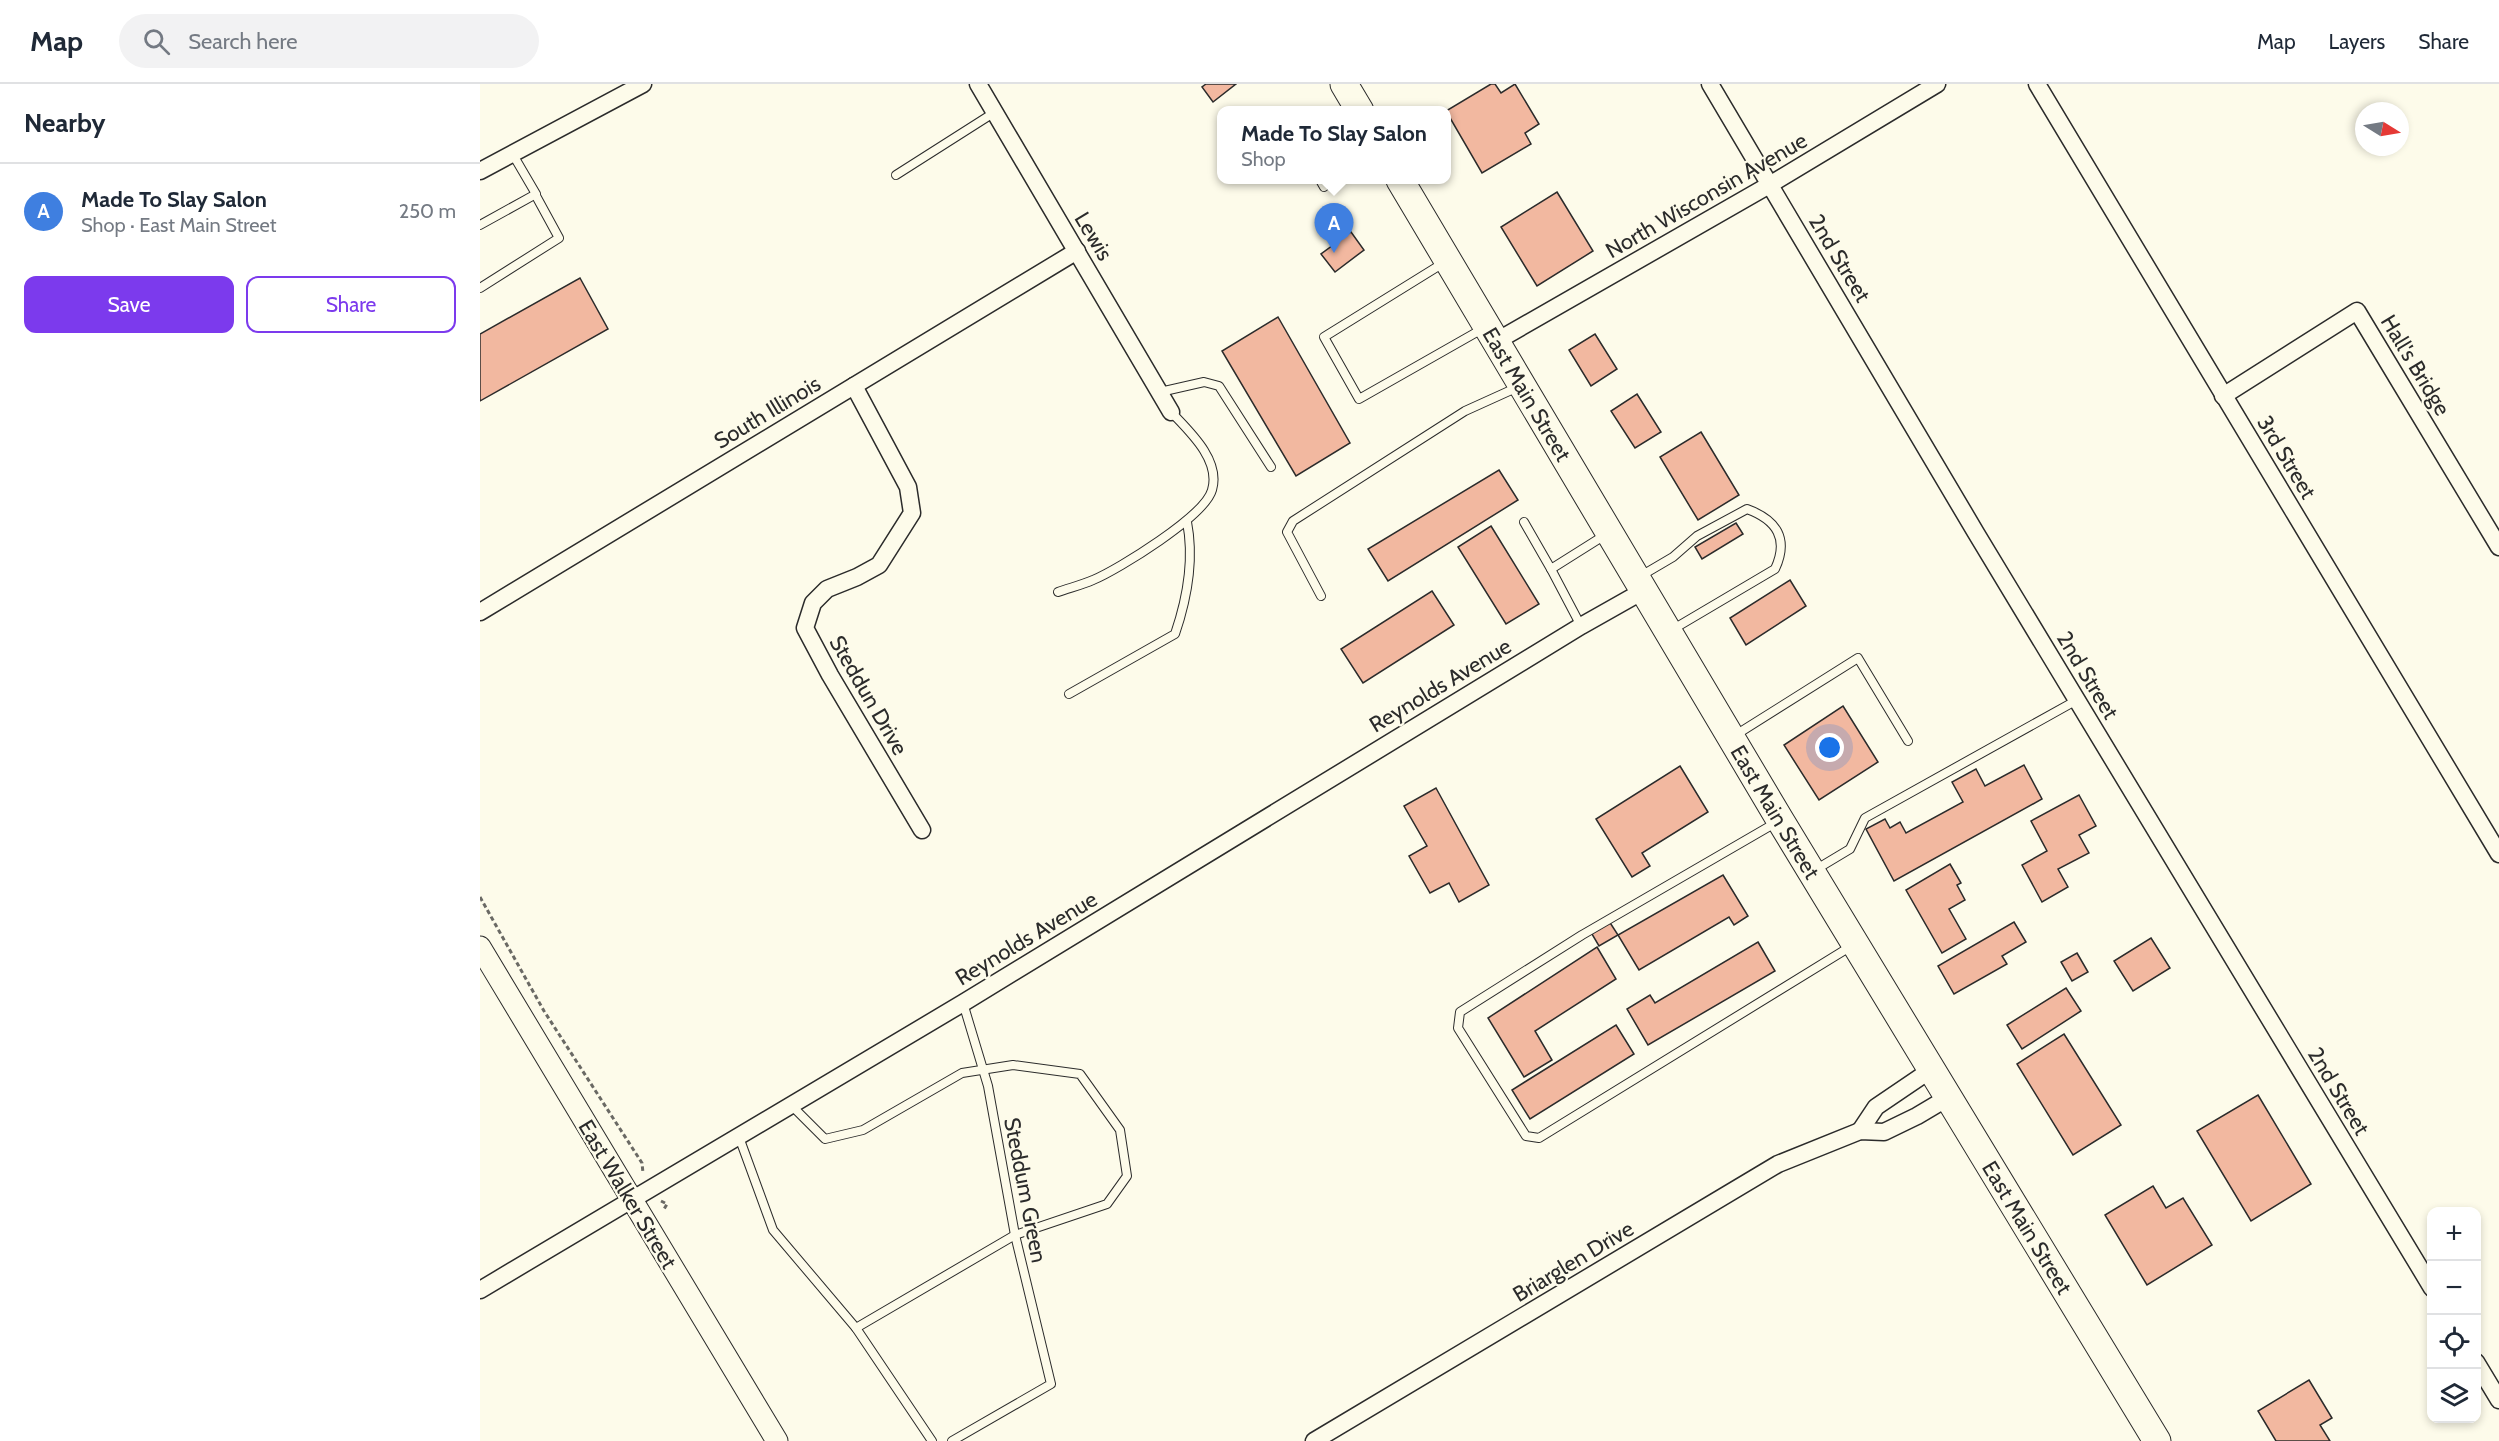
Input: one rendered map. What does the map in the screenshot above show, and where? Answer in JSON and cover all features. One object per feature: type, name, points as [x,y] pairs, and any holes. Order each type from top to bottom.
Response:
[{"type":"main road","points":[[1344,84],[1357,106]]},
{"type":"main road","name":"East Main Street","points":[[1402,184],[1780,820],[2157,1441]]},
{"type":"street","points":[[480,171],[643,84]]},
{"type":"street","name":"Lewis","points":[[978,84],[1171,412]]},
{"type":"street","name":"2nd Street","points":[[1710,84],[2077,700],[2427,1280]]},
{"type":"street","name":"North Wisconsin Avenue","points":[[1491,334],[1771,184],[1937,84]]},
{"type":"street","name":"3rd Street","points":[[2037,84],[2499,854]]},
{"type":"street","name":"South Illinois","points":[[480,612],[1077,252]]},
{"type":"street","name":"Hall's Bridge","points":[[2223,396],[2357,311],[2499,547]]},
{"type":"street","name":"Steddun Drive","points":[[854,386],[908,488],[912,513],[879,565],[857,578],[827,589],[813,603],[805,628],[830,675],[922,830]]},
{"type":"street","name":"Reynolds Avenue","points":[[480,1290],[963,1003],[1586,623],[1640,585]]},
{"type":"street","name":"East Walker Street","points":[[482,954],[777,1441]]},
{"type":"street","points":[[1860,1131],[1876,1107],[1932,1069]]},
{"type":"street","name":"Briarglen Drive","points":[[1314,1441],[1778,1164],[1860,1131],[1884,1132],[1917,1116],[1949,1096]]},
{"type":"street","points":[[2480,1369],[2499,1400]]},
{"type":"lane","points":[[896,175],[995,112]]},
{"type":"lane","points":[[480,288],[559,238],[512,153]]},
{"type":"lane","points":[[480,225],[535,194]]},
{"type":"lane","points":[[1447,261],[1324,337],[1359,399],[1491,334]]},
{"type":"lane","points":[[1160,392],[1204,382],[1219,387],[1271,467]]},
{"type":"lane","points":[[1321,596],[1287,532],[1293,521],[1465,411],[1521,386]]},
{"type":"lane","points":[[1058,592],[1093,580],[1187,522],[1212,490],[1212,468],[1203,449],[1171,412]]},
{"type":"lane","points":[[1640,585],[1696,536],[1747,509],[1759,513],[1772,523],[1782,543],[1782,555],[1775,569],[1668,633]]},
{"type":"lane","points":[[1069,694],[1175,634],[1182,616],[1189,571],[1190,537],[1187,522]]},
{"type":"lane","points":[[1524,522],[1586,623]]},
{"type":"lane","points":[[1551,569],[1608,533]]},
{"type":"lane","points":[[1731,738],[1858,658],[1908,741]]},
{"type":"lane","points":[[1812,872],[1850,849],[1865,818],[2077,700]]},
{"type":"lane","points":[[1780,820],[1582,935],[1469,1006],[1460,1012],[1458,1028],[1526,1136],[1539,1138],[1856,943]]},
{"type":"lane","name":"Steddum Green","points":[[952,1441],[1051,1384],[1015,1235],[983,1070],[963,1003]]},
{"type":"lane","points":[[792,1106],[825,1139],[863,1130],[962,1073],[1013,1065],[1080,1074],[1120,1130],[1126,1176],[1107,1204],[1015,1235],[855,1328]]},
{"type":"lane","points":[[739,1137],[773,1230],[855,1328],[932,1441]]},
{"type":"path","points":[[480,897],[544,1011],[642,1163],[643,1174],[661,1201],[667,1204],[662,1214]]},
{"type":"building","points":[[1206,84],[1236,84],[1213,102],[1202,87]]},
{"type":"building","points":[[1491,84],[1495,84],[1501,93],[1515,84],[1539,124],[1525,133],[1531,144],[1482,173],[1451,120],[1451,108]]},
{"type":"building","points":[[1557,192],[1593,251],[1537,286],[1501,227]]},
{"type":"building","points":[[1351,232],[1364,250],[1335,272],[1321,254]]},
{"type":"building","points":[[580,278],[608,329],[480,401],[480,334]]},
{"type":"building","points":[[1278,317],[1350,443],[1296,476],[1222,351]]},
{"type":"building","points":[[1595,334],[1617,369],[1591,386],[1569,350]]},
{"type":"building","points":[[1637,394],[1661,432],[1635,448],[1611,411]]},
{"type":"building","points":[[1701,432],[1739,495],[1698,520],[1660,457]]},
{"type":"building","points":[[1499,470],[1518,500],[1388,581],[1368,549]]},
{"type":"building","points":[[1736,523],[1743,534],[1702,559],[1695,547]]},
{"type":"building","points":[[1491,526],[1539,604],[1506,624],[1458,547]]},
{"type":"building","points":[[1790,580],[1806,606],[1746,645],[1730,618]]},
{"type":"building","points":[[1432,591],[1454,625],[1363,683],[1341,649]]},
{"type":"building","points":[[1843,706],[1878,762],[1819,800],[1784,745]]},
{"type":"building","points":[[2024,765],[2042,799],[1894,881],[1866,829],[1885,819],[1890,828],[1900,822],[1906,833],[1963,802],[1952,782],[1976,769],[1985,786]]},
{"type":"building","points":[[1680,766],[1708,812],[1642,853],[1650,866],[1632,877],[1596,819]]},
{"type":"building","points":[[1436,788],[1489,885],[1459,902],[1449,883],[1430,893],[1409,856],[1427,846],[1404,806]]},
{"type":"building","points":[[2079,795],[2096,826],[2079,835],[2089,853],[2058,869],[2068,887],[2042,902],[2022,865],[2047,851],[2031,821]]},
{"type":"building","points":[[1950,864],[1961,883],[1957,885],[1965,900],[1949,909],[1966,939],[1942,953],[1906,890]]},
{"type":"building","points":[[1723,875],[1748,916],[1734,925],[1729,917],[1639,970],[1618,935]]},
{"type":"building","points":[[1607,918],[1618,935],[1599,946],[1589,929]]},
{"type":"building","points":[[2014,922],[2026,942],[2002,956],[2007,964],[1954,994],[1938,966]]},
{"type":"building","points":[[2151,938],[2170,968],[2133,991],[2114,961]]},
{"type":"building","points":[[1758,942],[1775,971],[1648,1045],[1627,1009],[1650,995],[1655,1003]]},
{"type":"building","points":[[1597,947],[1616,979],[1535,1031],[1552,1060],[1524,1077],[1488,1018]]},
{"type":"building","points":[[2077,953],[2088,972],[2072,981],[2061,962]]},
{"type":"building","points":[[2066,988],[2081,1011],[2022,1049],[2007,1025]]},
{"type":"building","points":[[1616,1025],[1634,1054],[1530,1119],[1512,1090]]},
{"type":"building","points":[[2064,1034],[2121,1125],[2073,1155],[2017,1064]]},
{"type":"building","points":[[2258,1095],[2311,1184],[2251,1221],[2197,1131]]},
{"type":"building","points":[[2153,1186],[2166,1208],[2183,1198],[2212,1245],[2147,1285],[2105,1215]]},
{"type":"building","points":[[2309,1380],[2332,1418],[2320,1425],[2330,1441],[2276,1441],[2258,1411]]},
{"type":"place","name":"Made To Slay Salon","points":[[1334,253]]}]
